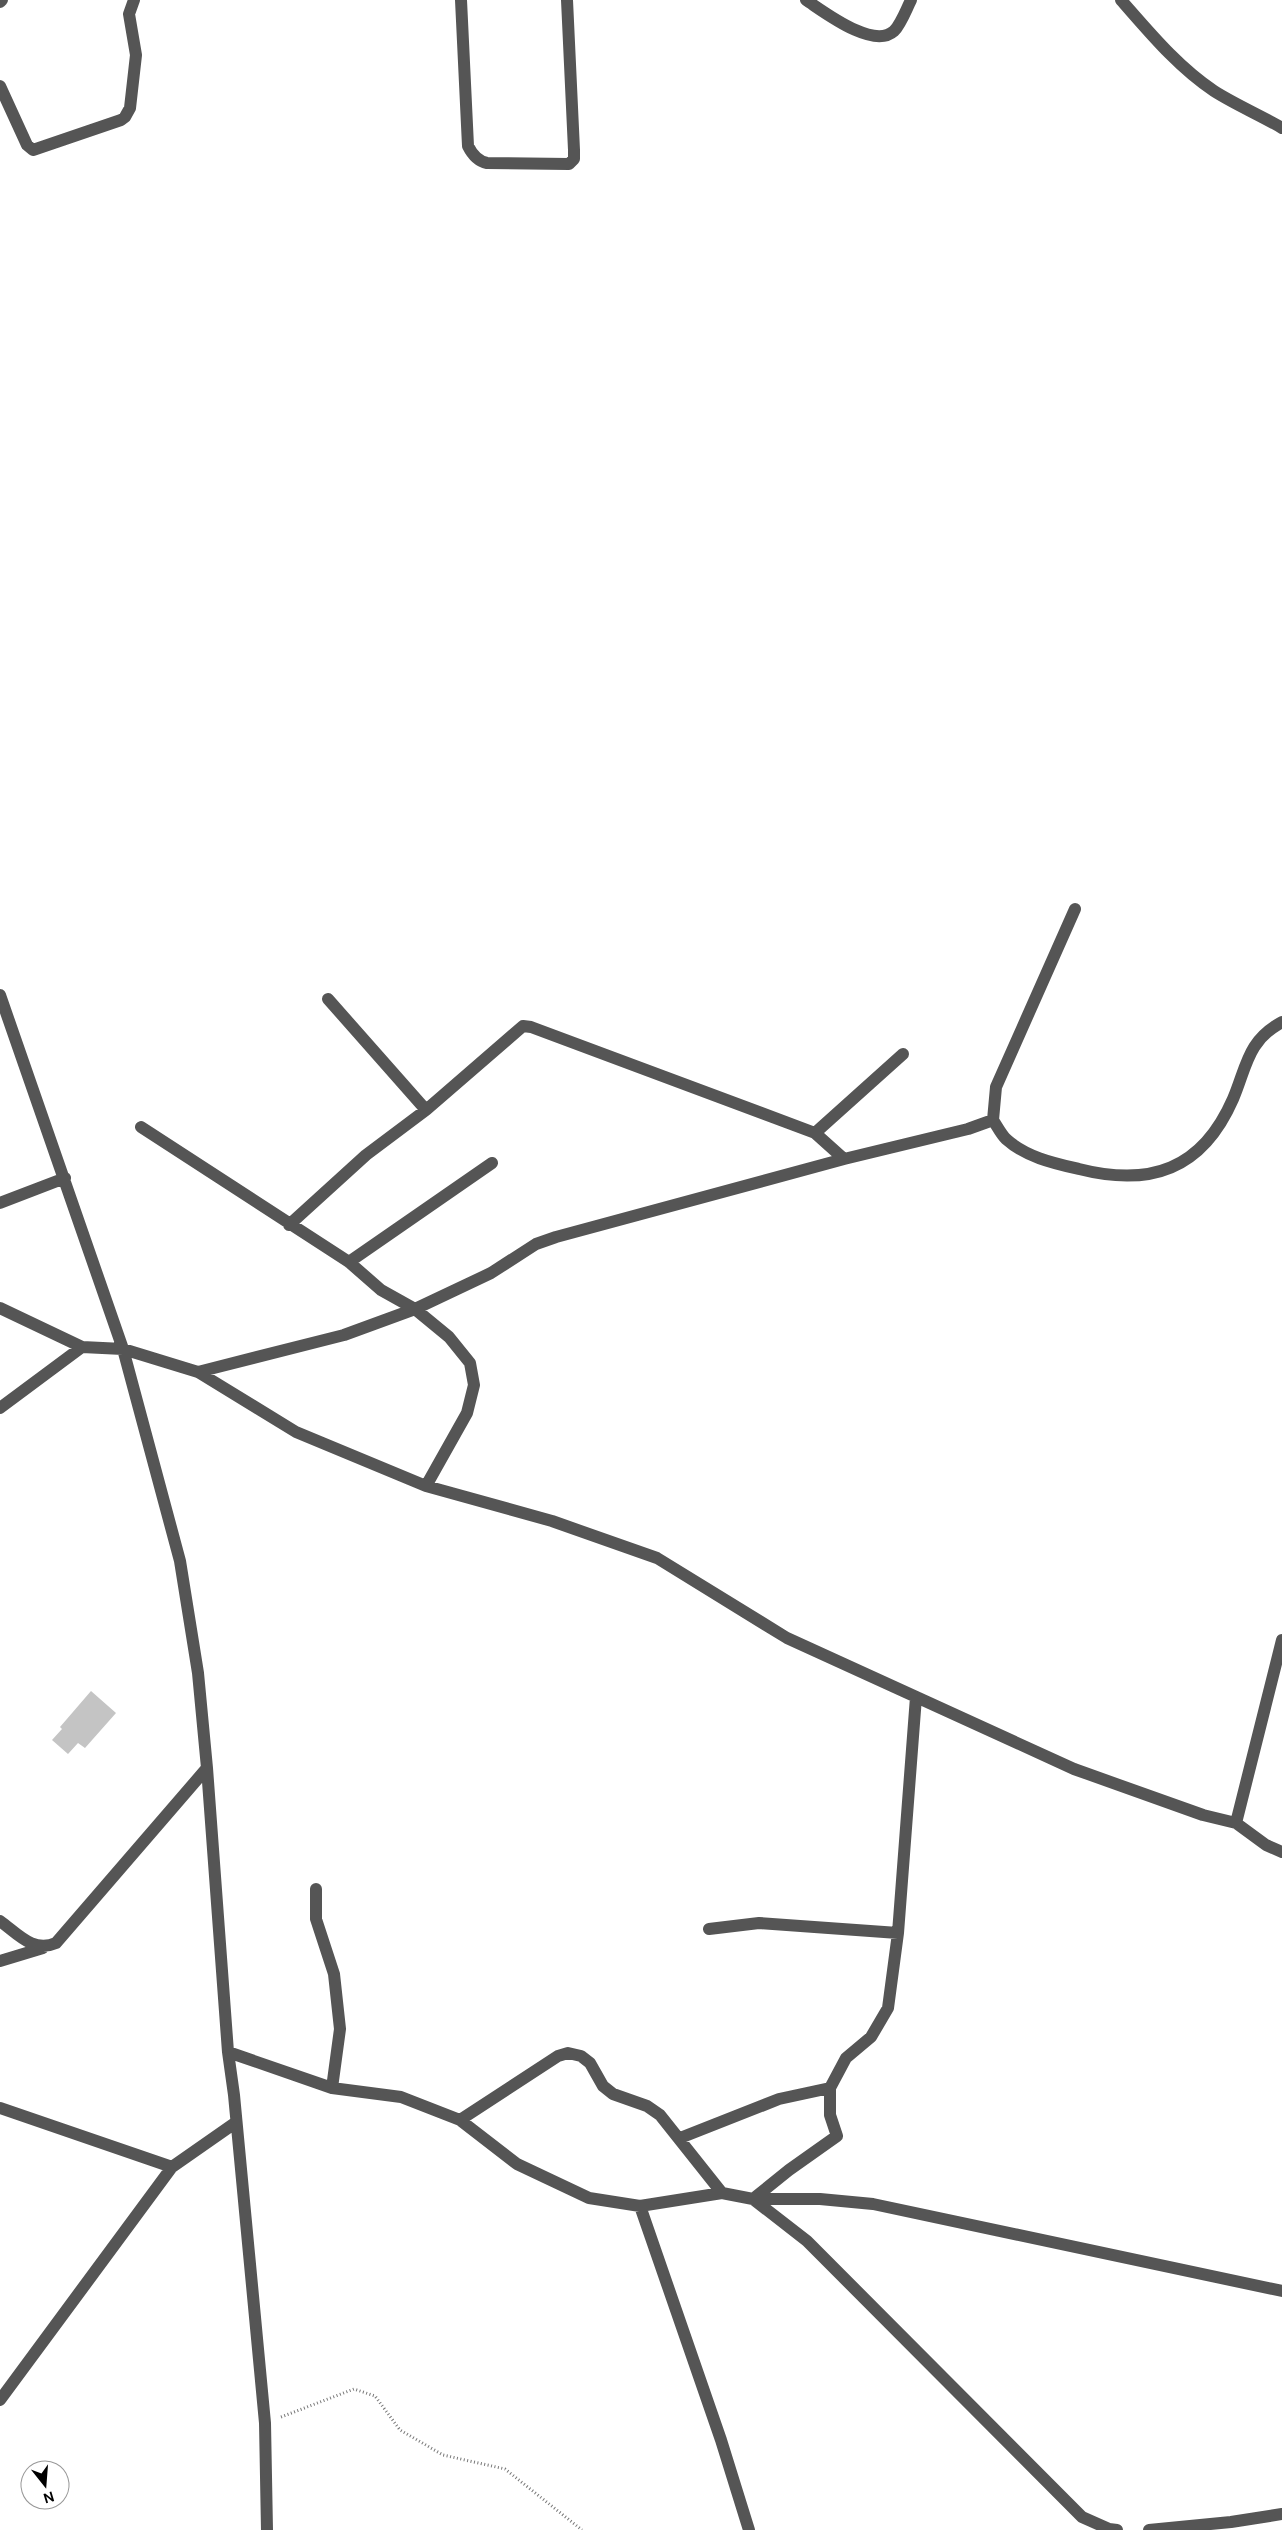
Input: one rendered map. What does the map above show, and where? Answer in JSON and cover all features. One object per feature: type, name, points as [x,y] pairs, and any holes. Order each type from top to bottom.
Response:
[{"type":"street","points":[[0,86],[27,145],[33,150],[121,120],[130,108],[136,48],[129,14],[134,0]]},
{"type":"street","points":[[461,0],[468,146],[471,152],[482,162],[487,163],[569,164],[574,159],[574,150],[567,0]]},
{"type":"street","points":[[806,0],[857,32],[884,35],[895,30],[911,0]]},
{"type":"street","points":[[1121,0],[1160,45],[1187,70],[1214,91],[1282,128]]},
{"type":"street","points":[[1075,909],[996,1087],[993,1120],[1005,1138],[1038,1159],[1104,1175],[1144,1176],[1184,1162],[1205,1145],[1232,1100],[1247,1056],[1268,1030],[1282,1022]]},
{"type":"street","points":[[0,995],[3,1015],[65,1178],[123,1349],[180,1561],[198,1673],[207,1768],[228,2052],[234,2095],[235,2122],[265,2423],[267,2530]]},
{"type":"street","points":[[328,999],[426,1110]]},
{"type":"street","points":[[289,1225],[366,1155],[426,1110],[523,1026],[531,1027],[815,1133],[844,1159]]},
{"type":"street","points":[[815,1133],[903,1054]]},
{"type":"street","points":[[198,1372],[344,1335],[415,1309],[491,1273],[543,1242],[844,1159],[968,1129],[993,1120]]},
{"type":"street","points":[[141,1126],[289,1225],[349,1262],[381,1290],[415,1309],[449,1337],[470,1364],[474,1385],[467,1413],[426,1486]]},
{"type":"street","points":[[349,1262],[492,1163]]},
{"type":"street","points":[[0,1204],[65,1178]]},
{"type":"street","points":[[0,1308],[82,1347],[123,1349],[198,1372],[296,1432],[426,1486],[552,1521],[657,1558],[787,1638],[1074,1769],[1203,1815],[1236,1823],[1266,1845],[1282,1852]]},
{"type":"street","points":[[0,1408],[82,1347]]},
{"type":"street","points":[[1236,1823],[1282,1640]]},
{"type":"street","points":[[753,2199],[788,2170],[837,2136],[830,2116],[830,2088],[846,2058],[871,2037],[888,2008],[898,1933],[916,1697]]},
{"type":"street","points":[[0,1961],[46,1948],[56,1943],[207,1768]]},
{"type":"street","points":[[316,1889],[316,1919],[334,1974],[340,2029],[332,2088]]},
{"type":"street","points":[[0,1921],[35,1947],[46,1948]]},
{"type":"street","points":[[709,1929],[759,1923],[898,1933]]},
{"type":"street","points":[[228,2052],[332,2088],[401,2097],[460,2120],[517,2164],[589,2198],[640,2206],[722,2193],[753,2199],[820,2199],[873,2204],[1282,2291]]},
{"type":"street","points":[[460,2120],[558,2056],[568,2053],[581,2056],[590,2063],[603,2086],[613,2094],[647,2106],[660,2115],[722,2193]]},
{"type":"street","points":[[680,2138],[779,2099],[830,2088]]},
{"type":"street","points":[[0,2108],[172,2166]]},
{"type":"street","points":[[0,2400],[172,2166],[235,2122]]},
{"type":"street","points":[[753,2199],[807,2241],[1082,2517],[1109,2529],[1117,2530]]},
{"type":"street","points":[[640,2206],[721,2440],[749,2530]]},
{"type":"street","points":[[1149,2530],[1231,2522],[1282,2514]]},
{"type":"path","points":[[265,2423],[354,2390],[374,2396],[400,2430],[443,2455],[505,2469],[582,2530]]},
{"type":"building","points":[[91,1691],[116,1713],[85,1748],[78,1743],[68,1754],[52,1740],[62,1729],[60,1727]]}]
